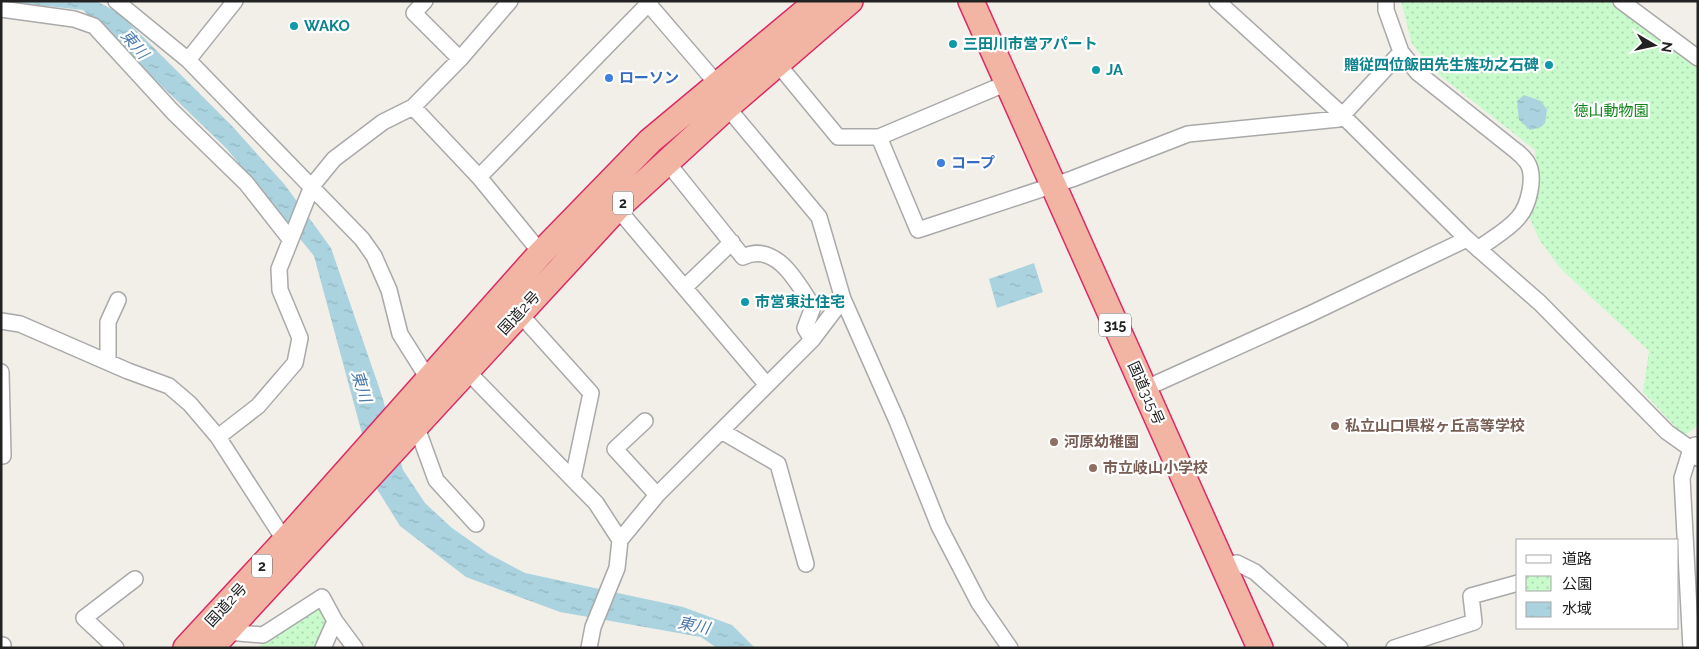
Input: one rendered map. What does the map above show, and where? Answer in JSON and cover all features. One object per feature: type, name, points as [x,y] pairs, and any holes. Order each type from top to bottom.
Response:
[{"type":"highway","name":"国道2号","points":[[219,640],[342,490],[411,415],[466,370],[617,208],[667,162],[723,96],[818,1]]},
{"type":"highway","name":"国道2号","points":[[429,380],[541,253],[650,141],[777,63],[850,1]]},
{"type":"highway","name":"国道315号","points":[[971,1],[1260,648]]},
{"type":"highway","name":"2","points":[[411,415],[429,380]]},
{"type":"highway","name":"国道2号","points":[[186,648],[285,541],[342,490]]},
{"type":"street","points":[[116,1],[188,60],[362,239],[374,256],[389,290],[400,334],[429,380]]},
{"type":"street","points":[[188,60],[235,1]]},
{"type":"street","points":[[424,1],[414,13],[460,59]]},
{"type":"street","points":[[218,437],[258,406],[295,363],[300,338],[280,290],[279,269],[312,186],[334,159],[383,122],[413,107],[460,59],[510,1]]},
{"type":"street","points":[[1217,1],[1342,116],[1473,244],[1540,303],[1668,432],[1696,450],[1682,478],[1684,538],[1692,648]]},
{"type":"street","points":[[1144,389],[1310,314],[1473,244],[1518,218],[1525,207],[1530,186],[1530,171],[1527,162],[1516,150],[1418,73],[1402,52],[1386,6],[1373,1]]},
{"type":"street","points":[[1621,1],[1698,58]]},
{"type":"street","points":[[478,177],[648,2],[818,217],[842,299],[897,421],[939,526],[979,603],[1010,648]]},
{"type":"street","points":[[1,9],[74,19],[94,26],[172,112],[246,183],[290,239]]},
{"type":"street","points":[[879,137],[918,230],[1052,184],[1072,179],[1188,134],[1329,121],[1342,116],[1402,52]]},
{"type":"street","points":[[777,63],[838,137],[879,137],[1007,83]]},
{"type":"street","points":[[413,107],[478,177],[541,253]]},
{"type":"street","points":[[667,162],[743,257],[754,252],[766,253],[777,260],[797,281],[813,307],[805,328],[812,340]]},
{"type":"street","points":[[617,208],[766,384]]},
{"type":"street","points":[[685,287],[732,242]]},
{"type":"street","points":[[589,648],[593,627],[617,568],[620,540],[657,495],[723,432],[766,384],[812,340],[842,299]]},
{"type":"street","points":[[108,361],[108,322],[118,300]]},
{"type":"street","points":[[519,313],[591,393],[573,478]]},
{"type":"street","points":[[1,321],[20,324],[169,386],[190,404],[218,437],[285,541]]},
{"type":"street","points":[[466,370],[596,503],[620,540]]},
{"type":"street","points":[[1,372],[3,456]]},
{"type":"street","points":[[411,415],[436,480],[476,524]]},
{"type":"street","points":[[646,421],[615,449],[657,495]]},
{"type":"street","points":[[723,432],[778,464],[806,564]]},
{"type":"street","points":[[1223,565],[1237,564],[1255,572],[1340,648]]},
{"type":"street","points":[[116,648],[84,618],[135,580]]},
{"type":"street","points":[[1394,648],[1474,622],[1471,596],[1516,584]]},
{"type":"street","points":[[219,640],[263,635],[322,597],[335,621],[355,648]]},
{"type":"street","points":[[323,648],[335,621]]},
{"type":"green space","name":"徳山動物園","points":[[1401,1],[1609,1],[1698,68],[1698,425],[1684,436],[1643,392],[1649,351],[1562,270],[1540,241],[1528,214],[1537,177],[1535,150],[1438,74],[1412,44]]},
{"type":"green space","points":[[320,602],[331,620],[320,648],[257,648]]},
{"type":"water","name":"東川","points":[[1,1],[96,1],[119,13],[233,127],[285,185],[331,248],[382,396],[403,470],[425,503],[452,528],[489,554],[525,573],[683,607],[732,625],[755,648],[717,648],[701,637],[560,612],[466,577],[400,526],[377,489],[314,256],[227,149],[83,10]]},
{"type":"water","points":[[1524,95],[1541,101],[1547,110],[1545,123],[1541,127],[1530,130],[1519,120],[1517,101]]},
{"type":"water","points":[[1034,263],[1043,292],[997,308],[989,279]]},
{"type":"place","name":"WAKO","points":[[294,26]]},
{"type":"place","name":"三田川市営アパート","points":[[953,44]]},
{"type":"place","name":"贈従四位飯田先生旌功之石碑","points":[[1549,65]]},
{"type":"place","name":"JA","points":[[1096,70]]},
{"type":"place","name":"ローソン","points":[[609,78]]},
{"type":"place","name":"コープ","points":[[941,163]]},
{"type":"place","name":"市営東辻住宅","points":[[745,302]]},
{"type":"place","name":"私立山口県桜ヶ丘高等学校","points":[[1335,426]]},
{"type":"place","name":"河原幼稚園","points":[[1054,442]]},
{"type":"place","name":"市立岐山小学校","points":[[1093,468]]}]
